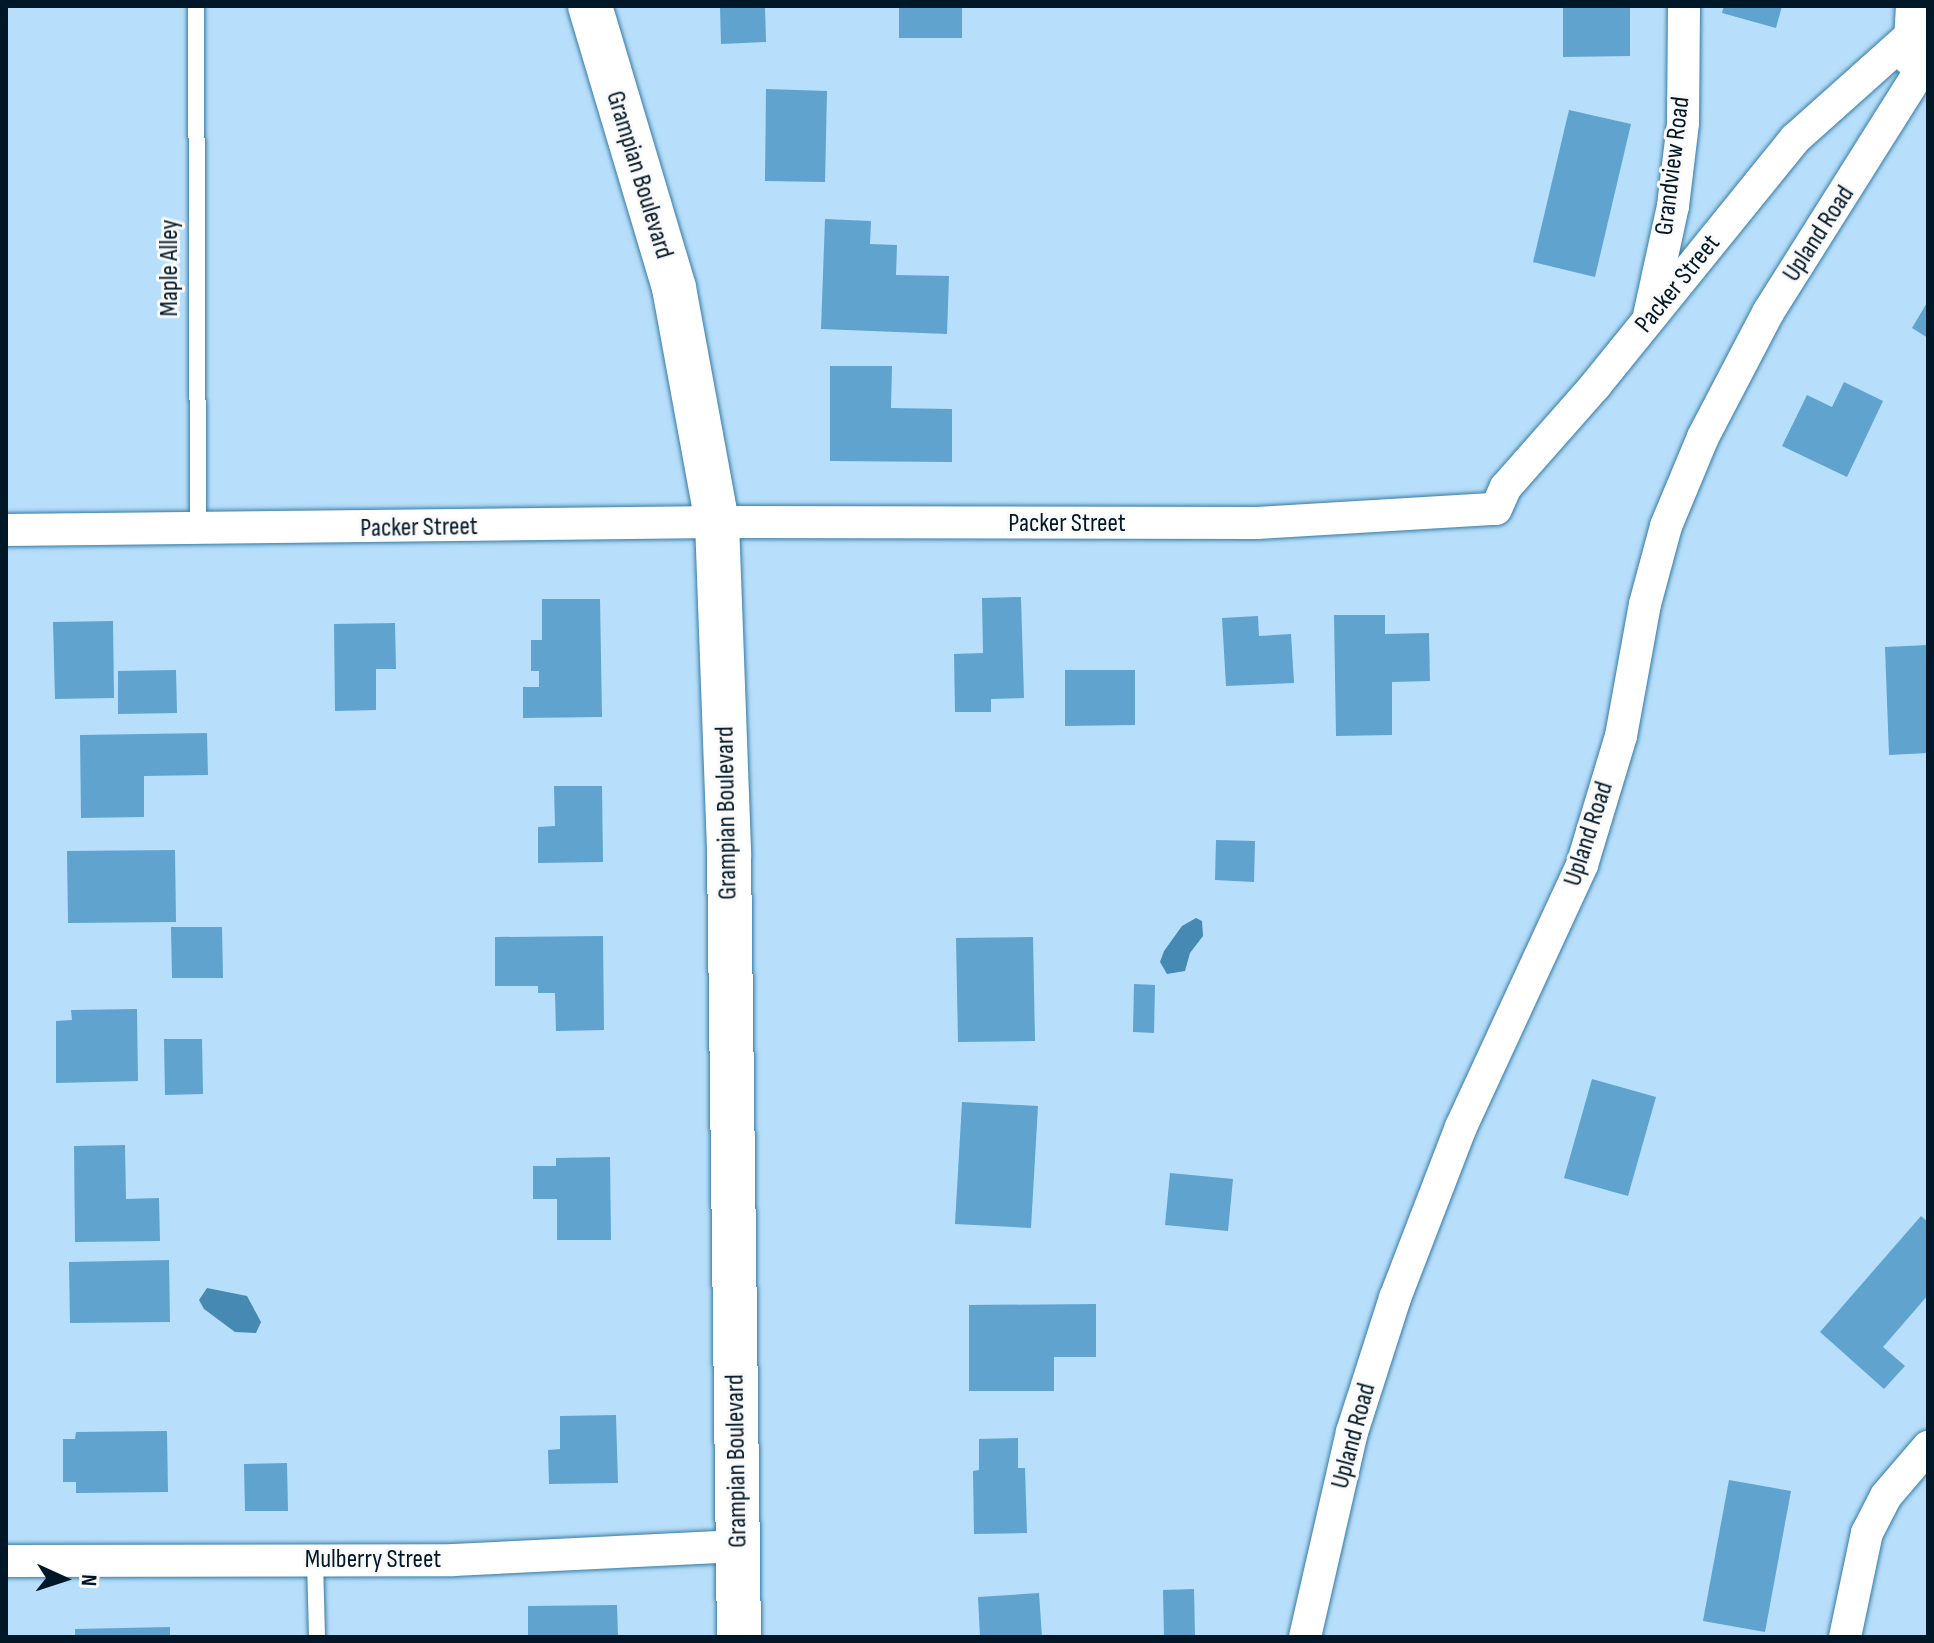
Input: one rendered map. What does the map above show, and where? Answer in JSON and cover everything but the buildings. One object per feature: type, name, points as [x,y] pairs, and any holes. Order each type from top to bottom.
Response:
[{"type":"street","name":"Grampian Boulevard","points":[[590,6],[674,288],[717,522],[727,747],[729,1191],[739,1637]]},
{"type":"street","name":"Grandview Road","points":[[1647,324],[1679,150],[1684,6]]},
{"type":"street","name":"Packer Street","points":[[6,530],[717,522],[1257,523],[1496,509],[1506,487],[1647,324],[1795,139],[1917,34]]},
{"type":"street","name":"Upland Road","points":[[1305,1637],[1352,1432],[1395,1298],[1461,1127],[1582,865],[1621,736],[1645,604],[1666,526],[1703,437],[1769,311],[1907,88],[1917,34]]},
{"type":"street","points":[[1845,1637],[1867,1533],[1886,1496],[1928,1447]]},
{"type":"street","name":"Mulberry Street","points":[[6,1561],[453,1560],[739,1546]]},
{"type":"lane","name":"Maple Alley","points":[[196,6],[198,529]]},
{"type":"lane","points":[[315,1560],[317,1637]]},
{"type":"water","points":[[1196,918],[1202,921],[1203,936],[1190,953],[1185,971],[1167,974],[1160,962],[1164,951],[1182,926]]},
{"type":"water","points":[[207,1288],[247,1296],[261,1322],[256,1333],[235,1332],[204,1309],[199,1300]]}]
